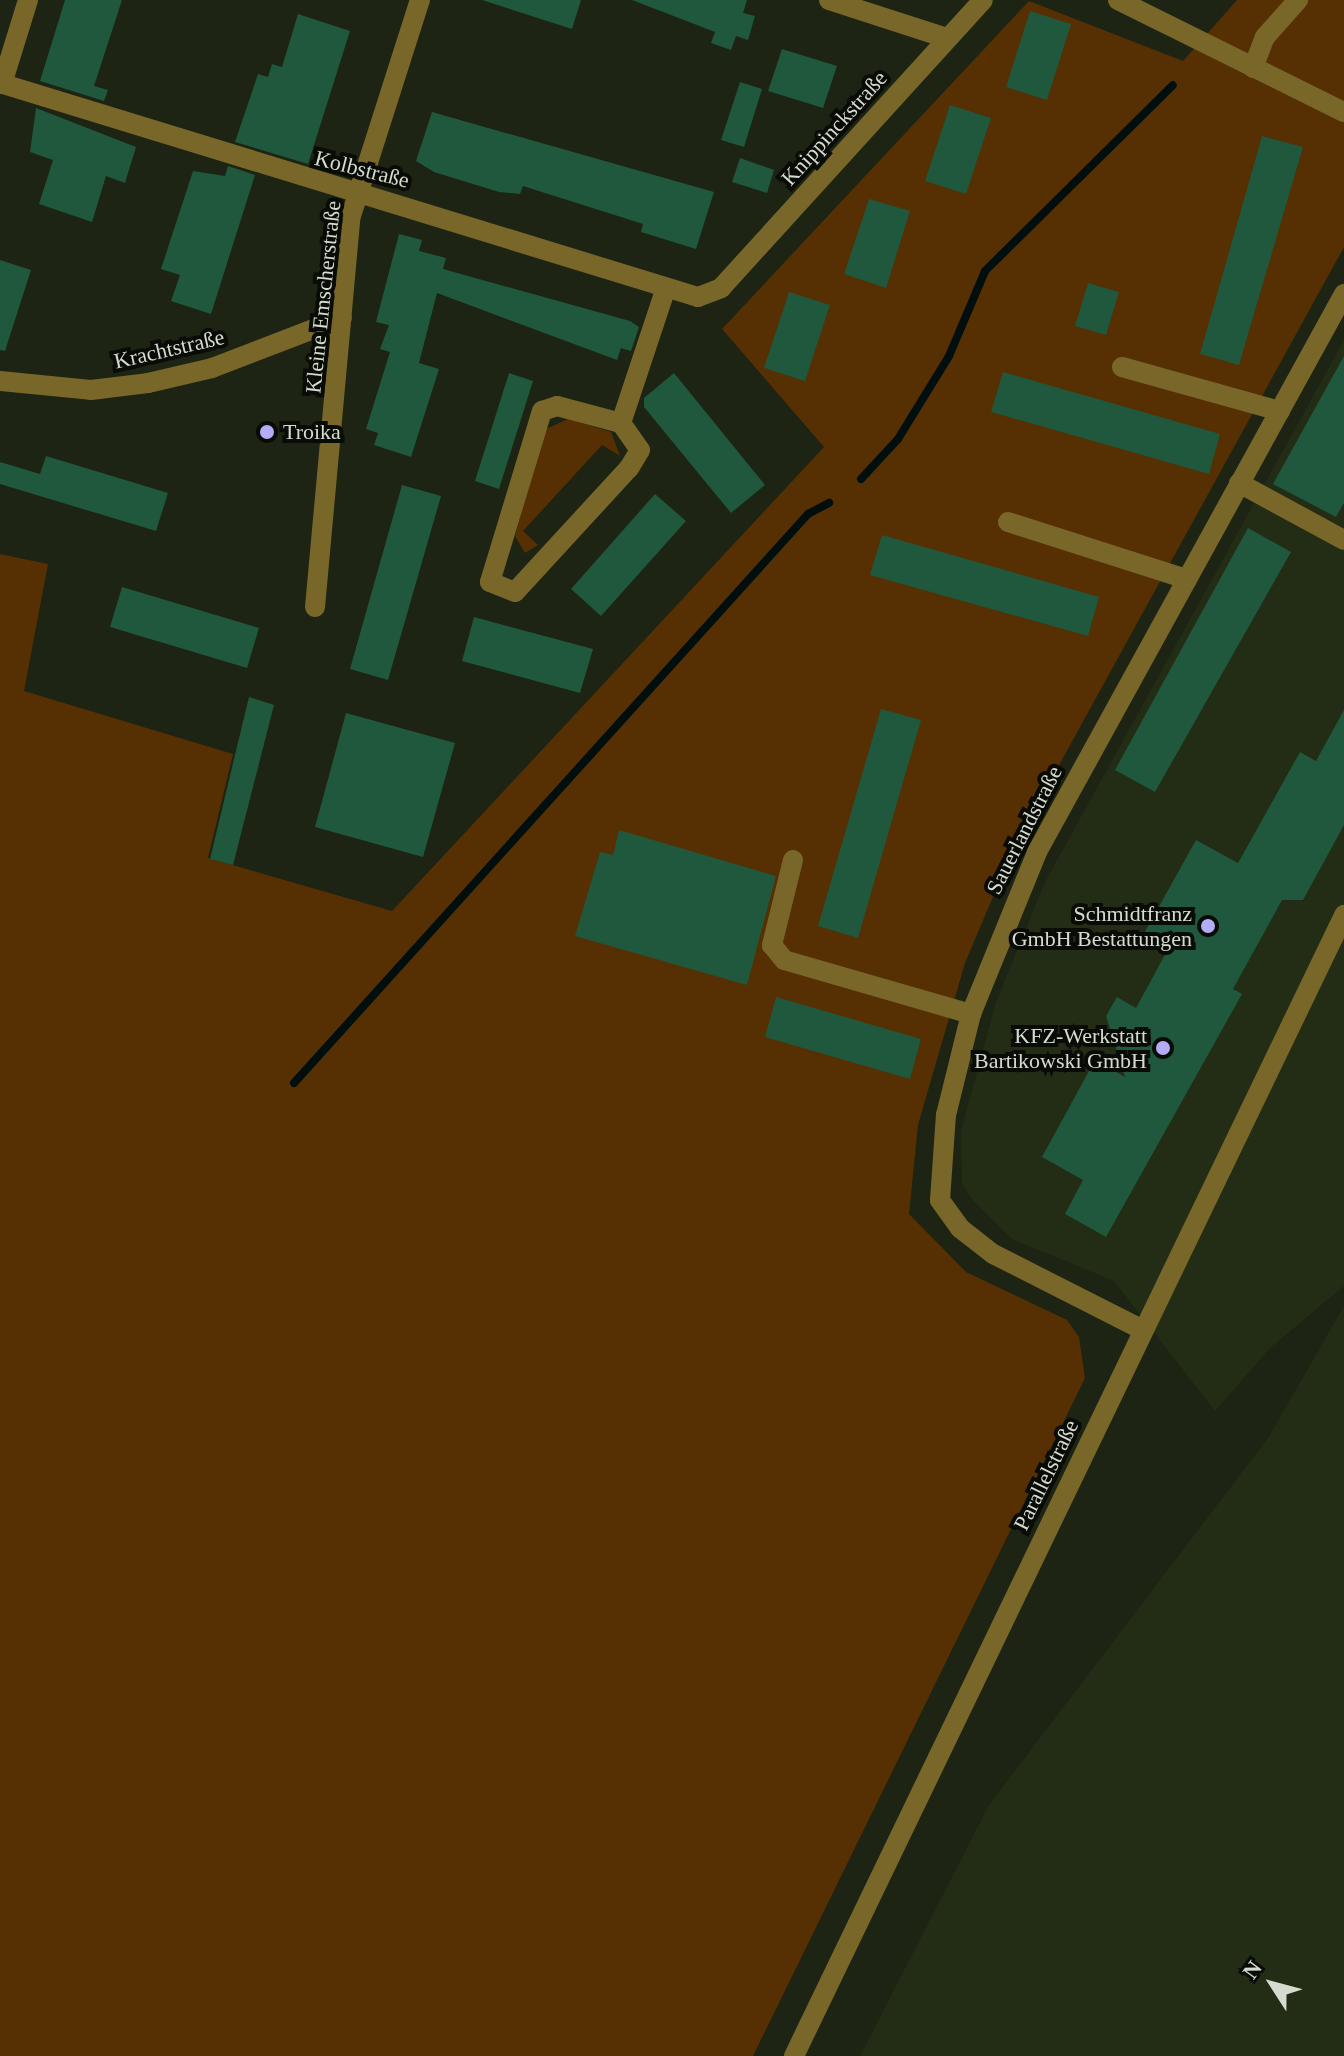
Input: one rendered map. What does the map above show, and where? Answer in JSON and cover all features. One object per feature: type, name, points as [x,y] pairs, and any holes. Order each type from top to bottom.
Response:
[{"type":"street","points":[[1,83],[28,0]]},
{"type":"street","name":"Kleine Emscherstraße","points":[[315,607],[342,318],[358,193],[420,0]]},
{"type":"street","points":[[829,0],[947,38]]},
{"type":"street","name":"Knippinckstraße","points":[[721,288],[983,0]]},
{"type":"street","points":[[1118,0],[1344,112]]},
{"type":"street","points":[[1253,68],[1265,37],[1298,0]]},
{"type":"street","name":"Kolbstraße","points":[[1,83],[666,288],[698,297],[721,288]]},
{"type":"street","points":[[621,423],[666,288]]},
{"type":"street","name":"Sauerlandstraße","points":[[1143,1330],[993,1254],[940,1200],[946,1115],[971,1014],[1037,852],[1239,483],[1341,308]]},
{"type":"street","name":"Krachtstraße","points":[[0,381],[91,390],[148,383],[212,368],[342,318]]},
{"type":"street","points":[[1122,367],[1280,411]]},
{"type":"street","points":[[557,406],[621,423],[640,450],[629,468],[515,592],[490,582],[542,411],[557,406]]},
{"type":"street","points":[[1239,483],[1344,540]]},
{"type":"street","points":[[1008,522],[1187,579]]},
{"type":"street","points":[[793,860],[772,945],[784,960],[971,1014]]},
{"type":"street","name":"Parallelstraße","points":[[794,2056],[1344,915]]},
{"type":"shaded area","points":[[1237,0],[1344,0],[1344,247],[1014,847],[965,963],[918,1125],[909,1214],[966,1272],[1067,1320],[1079,1337],[1085,1378],[753,2056],[0,2056],[0,554],[48,564],[24,691],[233,754],[208,858],[392,911],[824,447],[722,329],[1029,1],[1183,61]]},
{"type":"shaded area","points":[[1344,340],[1344,1286],[1270,1348],[1215,1411],[1114,1281],[1012,1239],[973,1201],[962,1184],[961,1131],[996,1002],[1045,882]]},
{"type":"shaded area","points":[[568,419],[611,432],[620,456],[602,445],[523,531],[538,545],[525,553],[515,536],[544,430]]},
{"type":"shaded area","points":[[1344,1306],[1344,2056],[860,2056],[989,1805],[1268,1438]]},
{"type":"building","points":[[65,0],[122,0],[94,86],[108,90],[104,101],[40,81]]},
{"type":"building","points":[[482,0],[581,0],[572,29]]},
{"type":"building","points":[[632,0],[747,0],[743,13],[755,16],[748,40],[736,36],[731,50],[711,43],[715,32]]},
{"type":"building","points":[[1030,11],[1071,24],[1047,100],[1006,87]]},
{"type":"building","points":[[298,14],[350,31],[308,164],[235,142],[258,74],[268,77],[272,64],[282,67]]},
{"type":"building","points":[[782,49],[837,66],[823,108],[768,91]]},
{"type":"building","points":[[740,82],[762,89],[744,147],[721,140]]},
{"type":"building","points":[[950,105],[991,118],[966,194],[925,181]]},
{"type":"building","points":[[36,108],[136,147],[125,183],[106,176],[92,222],[39,204],[53,160],[30,152]]},
{"type":"building","points":[[432,112],[714,192],[696,249],[641,232],[643,224],[523,186],[520,194],[499,192],[434,172],[416,161]]},
{"type":"building","points":[[1262,136],[1303,147],[1239,365],[1200,354]]},
{"type":"building","points":[[740,158],[774,170],[767,193],[732,182]]},
{"type":"building","points":[[228,166],[255,175],[211,314],[171,301],[180,275],[161,269],[193,171],[225,176]]},
{"type":"building","points":[[869,199],[910,211],[886,288],[844,274]]},
{"type":"building","points":[[399,234],[422,240],[419,251],[446,258],[443,269],[630,321],[639,327],[631,351],[621,348],[617,360],[437,293],[419,363],[439,369],[411,457],[374,445],[378,433],[366,429],[390,352],[380,349],[389,325],[376,322]]},
{"type":"building","points":[[0,260],[31,270],[5,351],[0,350]]},
{"type":"building","points":[[1088,283],[1119,292],[1106,335],[1075,326]]},
{"type":"building","points":[[789,292],[830,305],[805,381],[764,368]]},
{"type":"building","points":[[1344,356],[1344,503],[1336,517],[1273,484]]},
{"type":"building","points":[[1003,372],[1220,434],[1209,474],[991,412]]},
{"type":"building","points":[[509,373],[533,381],[499,489],[475,481]]},
{"type":"building","points":[[674,373],[765,485],[731,513],[644,407],[644,398]]},
{"type":"building","points":[[46,456],[168,493],[156,531],[0,484],[0,462],[40,474]]},
{"type":"building","points":[[402,485],[441,496],[388,680],[350,669]]},
{"type":"building","points":[[655,494],[686,521],[601,616],[571,589]]},
{"type":"building","points":[[1248,528],[1291,552],[1155,792],[1115,770]]},
{"type":"building","points":[[882,535],[1099,597],[1088,636],[870,575]]},
{"type":"building","points":[[122,587],[259,628],[247,668],[110,627]]},
{"type":"building","points":[[474,617],[593,649],[580,693],[462,661]]},
{"type":"building","points":[[249,697],[274,705],[233,865],[210,859]]},
{"type":"building","points":[[881,709],[921,720],[858,938],[818,926]]},
{"type":"building","points":[[1344,710],[1344,825],[1303,900],[1282,900],[1233,989],[1242,994],[1106,1237],[1065,1214],[1083,1180],[1042,1157],[1095,1060],[1125,1077],[1106,1016],[1117,997],[1136,1008],[1167,951],[1142,937],[1196,840],[1238,863],[1300,752],[1316,761]]},
{"type":"building","points":[[346,713],[455,743],[423,857],[315,827]]},
{"type":"building","points":[[619,830],[776,876],[747,985],[575,936],[600,852],[613,855]]},
{"type":"building","points":[[776,997],[921,1039],[910,1079],[765,1037]]},
{"type":"waterway","points":[[861,479],[898,439],[949,356],[985,271],[1173,85]]},
{"type":"waterway","points":[[294,1083],[808,514],[829,503]]},
{"type":"place","name":"Troika","points":[[267,432]]},
{"type":"place","name":"Schmidtfranz GmbH Bestattungen","points":[[1208,926]]},
{"type":"place","name":"KFZ-Werkstatt Bartikowski GmbH","points":[[1163,1048]]}]
